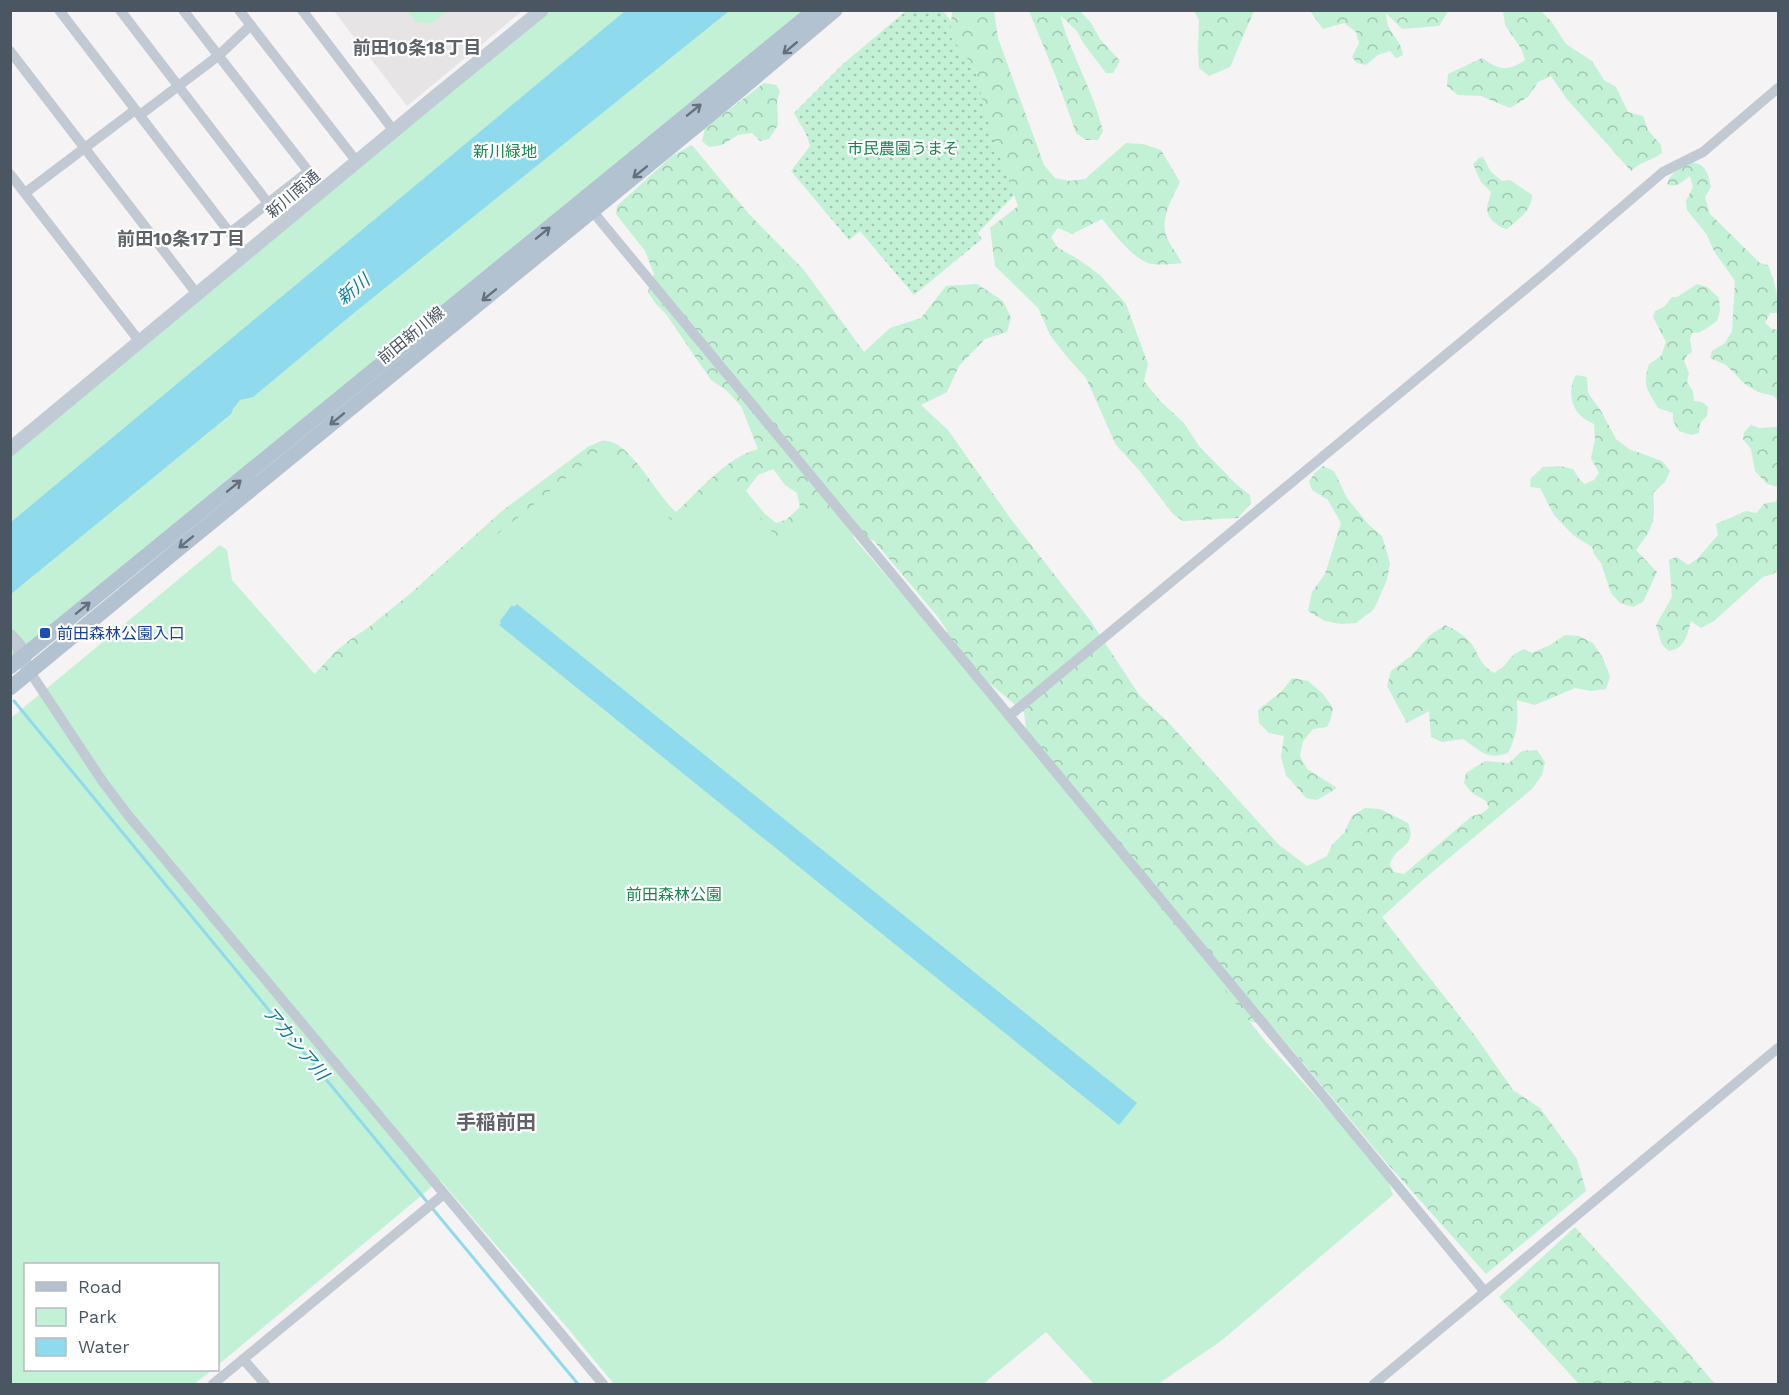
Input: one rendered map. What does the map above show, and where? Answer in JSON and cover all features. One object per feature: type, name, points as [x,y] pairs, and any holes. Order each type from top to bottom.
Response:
[{"type":"main road","name":"前田新川線","points":[[10,688],[588,206],[815,10]]},
{"type":"main road","name":"前田新川線","points":[[14,652],[588,206],[835,10]]},
{"type":"street","points":[[59,10],[246,254]]},
{"type":"street","points":[[120,10],[268,203]]},
{"type":"street","points":[[183,10],[323,190]]},
{"type":"street","points":[[240,10],[357,162]]},
{"type":"street","points":[[302,10],[394,131]]},
{"type":"street","name":"新川南通","points":[[10,449],[542,10]]},
{"type":"street","points":[[25,194],[218,56],[250,25]]},
{"type":"street","points":[[10,51],[198,294]]},
{"type":"street","points":[[1009,716],[1546,272],[1663,172],[1703,152],[1779,88]]},
{"type":"street","points":[[230,233],[309,171]]},
{"type":"street","points":[[10,174],[140,342]]},
{"type":"street","points":[[588,206],[1485,1292]]},
{"type":"street","points":[[14,652],[128,815],[442,1196],[603,1384]]},
{"type":"street","points":[[1374,1384],[1779,1048]]},
{"type":"street","points":[[213,1384],[442,1196]]},
{"type":"street","points":[[243,1359],[265,1384]]},
{"type":"shaded area","points":[[334,11],[522,11],[407,106]]},
{"type":"green space","points":[[1449,10],[1439,26],[1402,29],[1386,13],[1388,26],[1400,44],[1403,55],[1396,58],[1390,51],[1378,55],[1366,65],[1357,63],[1352,57],[1359,43],[1356,32],[1344,23],[1323,29],[1310,11]]},
{"type":"green space","points":[[407,11],[447,11],[432,23],[416,22]]},
{"type":"green space","name":"新川緑地","points":[[551,11],[805,11],[11,658],[11,456],[452,89]]},
{"type":"green space","name":"市民農園うまそ","points":[[906,11],[943,11],[964,37],[1016,193],[978,233],[982,239],[914,295],[860,231],[849,240],[791,171],[810,146],[794,113],[843,64]]},
{"type":"green space","points":[[952,11],[994,11],[998,38],[1044,165],[1055,178],[1070,181],[1085,179],[1126,143],[1143,144],[1161,150],[1180,182],[1165,216],[1165,231],[1182,263],[1156,264],[1141,260],[1123,244],[1102,219],[1072,234],[1058,228],[1051,237],[1058,248],[1100,275],[1126,304],[1148,364],[1144,381],[1161,402],[1184,423],[1199,446],[1250,495],[1251,503],[1238,518],[1183,521],[1173,514],[1139,470],[1116,445],[1086,378],[1050,335],[1038,308],[995,266],[990,228],[1018,206],[991,132],[974,67],[950,36]]},
{"type":"green space","points":[[1029,11],[1080,11],[1091,23],[1100,39],[1120,61],[1113,73],[1106,73],[1077,31],[1060,15],[1099,116],[1103,131],[1098,140],[1086,140],[1076,133]]},
{"type":"green space","points":[[1194,11],[1254,11],[1230,67],[1209,76],[1199,68],[1199,20]]},
{"type":"green space","points":[[1503,11],[1541,11],[1551,21],[1566,44],[1592,61],[1604,80],[1616,87],[1628,112],[1643,116],[1648,130],[1661,145],[1662,153],[1631,171],[1566,98],[1551,76],[1538,82],[1528,97],[1510,108],[1481,96],[1458,95],[1447,86],[1448,74],[1482,58],[1503,68],[1525,60],[1522,50],[1505,25]]},
{"type":"green space","points":[[764,83],[776,85],[780,91],[777,101],[778,125],[769,139],[760,141],[752,133],[738,135],[722,145],[709,147],[702,141],[705,128]]},
{"type":"green space","points":[[692,145],[748,213],[803,269],[864,352],[890,328],[921,318],[946,286],[977,284],[1003,301],[1011,318],[1007,332],[985,339],[959,366],[947,392],[921,405],[948,430],[1013,522],[1090,620],[1140,696],[1169,723],[1279,845],[1307,866],[1327,856],[1332,845],[1344,833],[1352,816],[1365,808],[1380,809],[1408,823],[1410,838],[1396,853],[1390,865],[1394,872],[1404,874],[1472,816],[1481,814],[1489,808],[1486,801],[1472,793],[1464,783],[1466,773],[1485,761],[1509,763],[1522,751],[1537,750],[1545,762],[1542,775],[1532,789],[1382,917],[1476,1037],[1513,1090],[1540,1108],[1577,1159],[1586,1191],[1486,1274],[1384,1160],[1273,1027],[1249,1021],[473,637],[303,687],[335,652],[411,593],[502,511],[589,446],[602,441],[612,442],[622,448],[676,512],[724,467],[735,459],[758,449],[741,406],[726,390],[711,380],[666,314],[648,292],[654,274],[645,251],[616,214],[617,206],[672,156]],"holes":[[[773,469],[785,485],[797,493],[800,507],[786,520],[776,523],[764,513],[746,491],[758,475]],[[852,531],[874,541],[948,632],[925,628],[857,549]],[[989,683],[1024,712],[1026,729]]]},
{"type":"green space","points":[[1483,157],[1491,172],[1502,181],[1510,180],[1532,195],[1530,206],[1507,229],[1496,224],[1487,211],[1491,192],[1481,182],[1473,164]]},
{"type":"green space","points":[[1692,162],[1701,165],[1708,174],[1711,187],[1705,197],[1710,214],[1760,263],[1768,265],[1777,294],[1778,313],[1770,313],[1765,323],[1772,329],[1778,330],[1778,401],[1774,396],[1758,392],[1746,385],[1726,365],[1710,358],[1712,351],[1725,343],[1732,331],[1735,281],[1714,251],[1707,235],[1687,210],[1686,201],[1693,187],[1690,176],[1676,185],[1667,184],[1674,173]]},
{"type":"green space","points":[[1697,284],[1707,287],[1719,298],[1720,311],[1717,321],[1701,332],[1692,333],[1690,339],[1692,352],[1684,361],[1689,373],[1687,382],[1693,391],[1694,401],[1702,402],[1708,407],[1707,416],[1700,423],[1699,433],[1691,435],[1679,431],[1673,421],[1673,413],[1658,408],[1648,391],[1646,378],[1649,364],[1661,356],[1666,342],[1653,317],[1655,311],[1664,307],[1672,297],[1677,297]]},
{"type":"green space","points":[[1576,375],[1587,377],[1588,393],[1616,439],[1629,449],[1662,461],[1670,471],[1665,482],[1653,493],[1652,524],[1636,550],[1657,572],[1643,602],[1633,607],[1620,603],[1611,593],[1601,563],[1592,547],[1573,535],[1554,515],[1540,488],[1530,487],[1531,478],[1543,467],[1560,466],[1573,469],[1585,484],[1594,480],[1599,473],[1591,458],[1595,439],[1594,424],[1577,412],[1572,402],[1571,391]]},
{"type":"green space","points":[[1751,425],[1759,428],[1778,427],[1778,487],[1767,484],[1755,471],[1751,449],[1743,439],[1744,432]]},
{"type":"green space","name":"前田森林公園","points":[[602,449],[671,520],[724,476],[779,540],[823,503],[1013,721],[1265,1041],[1385,1172],[1393,1195],[1221,1341],[1158,1384],[1094,1384],[1046,1332],[983,1384],[614,1384],[440,1180],[219,1364],[219,1263],[24,1263],[24,1371],[211,1371],[194,1384],[11,1384],[11,718],[220,545],[227,550],[232,580],[319,679]]},
{"type":"green space","points":[[1323,466],[1334,471],[1347,498],[1369,525],[1382,536],[1390,563],[1387,580],[1374,609],[1356,623],[1341,624],[1325,621],[1308,611],[1312,592],[1325,574],[1341,523],[1328,500],[1312,490],[1309,481]]},
{"type":"green space","points":[[1778,498],[1778,570],[1763,577],[1714,621],[1701,628],[1691,621],[1682,644],[1669,651],[1662,645],[1656,625],[1672,597],[1669,560],[1677,557],[1688,565],[1697,559],[1718,535],[1716,524],[1746,511],[1756,513],[1765,503],[1775,502]]},
{"type":"green space","points":[[1445,625],[1467,639],[1483,664],[1494,673],[1503,667],[1514,654],[1524,649],[1532,653],[1565,635],[1579,636],[1593,643],[1603,658],[1610,677],[1606,689],[1591,691],[1575,688],[1535,705],[1517,700],[1517,727],[1508,753],[1489,755],[1463,739],[1442,742],[1431,737],[1429,711],[1407,723],[1387,686],[1391,671],[1411,656],[1429,636]]},
{"type":"green space","points":[[1292,678],[1308,681],[1323,694],[1333,708],[1327,727],[1313,729],[1303,741],[1300,756],[1307,769],[1337,788],[1317,800],[1306,798],[1286,775],[1281,757],[1284,736],[1269,733],[1259,723],[1258,710],[1282,691]]},
{"type":"green space","points":[[1575,1227],[1715,1384],[1579,1384],[1499,1297]]},
{"type":"water","name":"新川","points":[[625,11],[729,11],[253,397],[240,400],[231,414],[11,594],[11,522]]},
{"type":"water","points":[[517,604],[1137,1103],[1119,1125],[499,625],[512,605],[514,607]]},
{"type":"waterway","name":"アカシア川","points":[[14,701],[428,1203]]},
{"type":"waterway","name":"アカシア川","points":[[432,1208],[578,1384]]},
{"type":"place","name":"前田森林公園入口","points":[[45,633]]},
{"type":"district","name":"前田10条18丁目","points":[[417,47]]},
{"type":"district","name":"前田10条17丁目","points":[[181,238]]},
{"type":"district","name":"手稲前田","points":[[496,1122]]}]
